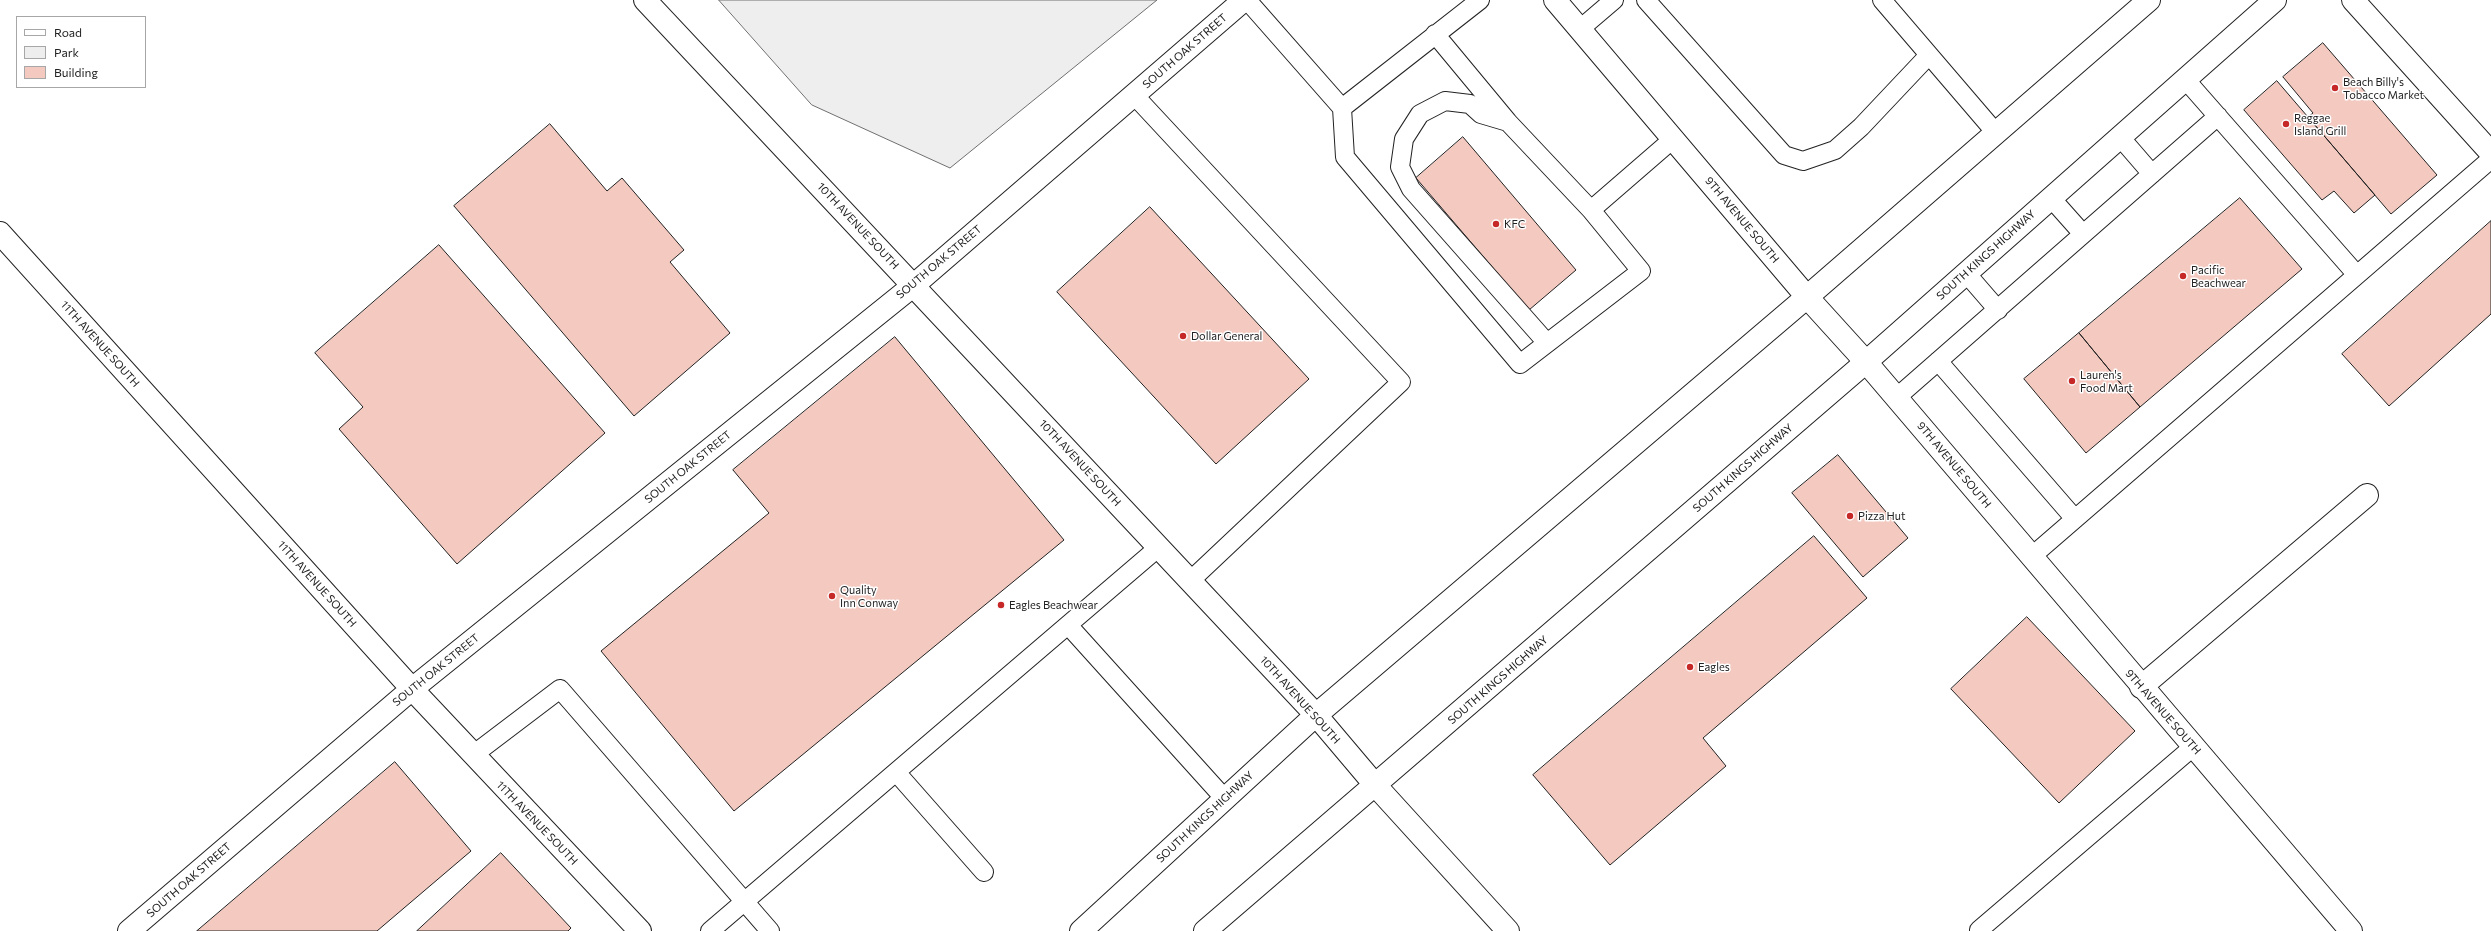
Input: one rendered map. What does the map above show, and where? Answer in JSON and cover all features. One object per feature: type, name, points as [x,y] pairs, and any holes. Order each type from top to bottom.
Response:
[{"type":"street","name":"10TH AVENUE SOUTH","points":[[645,0],[1316,715],[1376,786],[1508,931]]},
{"type":"street","name":"SOUTH OAK STREET","points":[[129,931],[412,689],[914,285],[1246,0]]},
{"type":"street","name":"9TH AVENUE SOUTH","points":[[1555,0],[1807,297],[1866,362],[2141,687],[2351,931]]},
{"type":"street","name":"SOUTH KINGS HIGHWAY","points":[[1081,931],[1316,715],[1807,297],[2149,0]]},
{"type":"street","name":"SOUTH KINGS HIGHWAY","points":[[1205,931],[1376,786],[1866,362],[2275,0]]},
{"type":"street","points":[[2354,0],[2491,153]]},
{"type":"street","name":"11TH AVENUE SOUTH","points":[[0,233],[412,689],[640,931]]},
{"type":"street","points":[[2141,687],[2367,495]]},
{"type":"lane","points":[[1246,0],[1342,108],[1345,157],[1520,364],[1641,271],[1590,210],[1508,122],[1435,34]]},
{"type":"lane","points":[[1342,108],[1480,0]]},
{"type":"lane","points":[[1580,29],[1614,0]]},
{"type":"lane","points":[[1646,0],[1784,156],[1803,161],[1836,150],[1929,55]]},
{"type":"lane","points":[[1882,0],[1996,133]]},
{"type":"lane","points":[[2185,79],[2357,275]]},
{"type":"lane","points":[[1134,95],[1401,382],[1190,581]]},
{"type":"lane","points":[[1508,122],[1481,114],[1470,104],[1445,101],[1420,114],[1404,139],[1400,167],[1411,189],[1547,343]]},
{"type":"lane","points":[[1896,398],[2218,116]]},
{"type":"lane","points":[[2120,137],[2152,174]]},
{"type":"lane","points":[[1590,210],[1673,139]]},
{"type":"lane","points":[[2032,557],[2491,160]]},
{"type":"lane","points":[[2050,198],[2083,234]]},
{"type":"lane","points":[[1966,273],[1998,310]]},
{"type":"lane","points":[[1938,361],[2075,519]]},
{"type":"lane","points":[[710,931],[1159,547]]},
{"type":"lane","points":[[1068,625],[1225,799]]},
{"type":"lane","points":[[473,755],[560,689],[745,900],[770,931]]},
{"type":"lane","points":[[1979,930],[2193,747]]},
{"type":"lane","points":[[896,772],[984,872]]},
{"type":"green space","points":[[719,0],[1157,0],[950,168],[812,105]]},
{"type":"building","points":[[2323,43],[2437,175],[2391,214],[2308,117],[2313,113],[2283,77]]},
{"type":"building","points":[[2277,81],[2375,195],[2354,213],[2334,191],[2322,200],[2244,110]]},
{"type":"building","points":[[550,124],[607,191],[622,178],[684,250],[670,262],[730,333],[634,416],[454,206]]},
{"type":"building","name":"KFC","points":[[1463,137],[1576,270],[1529,310],[1416,178]]},
{"type":"building","points":[[2240,198],[2302,269],[2140,407],[2079,333]]},
{"type":"building","name":"Dollar General","points":[[1150,207],[1309,379],[1216,464],[1057,292]]},
{"type":"building","points":[[2491,221],[2491,314],[2389,406],[2342,354]]},
{"type":"building","points":[[439,245],[605,433],[457,564],[339,429],[363,407],[315,353]]},
{"type":"building","points":[[2079,333],[2140,407],[2086,453],[2024,379]]},
{"type":"building","name":"Quality Inn Conway","points":[[895,337],[1064,540],[734,811],[601,651],[769,513],[733,470]]},
{"type":"building","name":"Pizza Hut","points":[[1838,455],[1908,538],[1863,577],[1792,493]]},
{"type":"building","points":[[1814,536],[1867,598],[1703,738],[1726,766],[1610,865],[1533,775]]},
{"type":"building","points":[[2027,617],[2135,731],[2059,803],[1951,689]]},
{"type":"building","points":[[395,762],[471,851],[377,931],[197,931]]},
{"type":"building","points":[[501,853],[571,928],[568,931],[417,931]]},
{"type":"place","name":"Beach Billy's Tobacco Market","points":[[2335,88]]},
{"type":"place","name":"Reggae Island Grill","points":[[2286,124]]},
{"type":"place","name":"KFC","points":[[1496,224]]},
{"type":"place","name":"Pacific Beachwear","points":[[2183,276]]},
{"type":"place","name":"Dollar General","points":[[1183,336]]},
{"type":"place","name":"Lauren's Food Mart","points":[[2072,381]]},
{"type":"place","name":"Pizza Hut","points":[[1850,516]]},
{"type":"place","name":"Quality Inn Conway","points":[[832,596]]},
{"type":"place","name":"Eagles Beachwear","points":[[1001,605]]},
{"type":"place","name":"Eagles","points":[[1690,667]]}]
